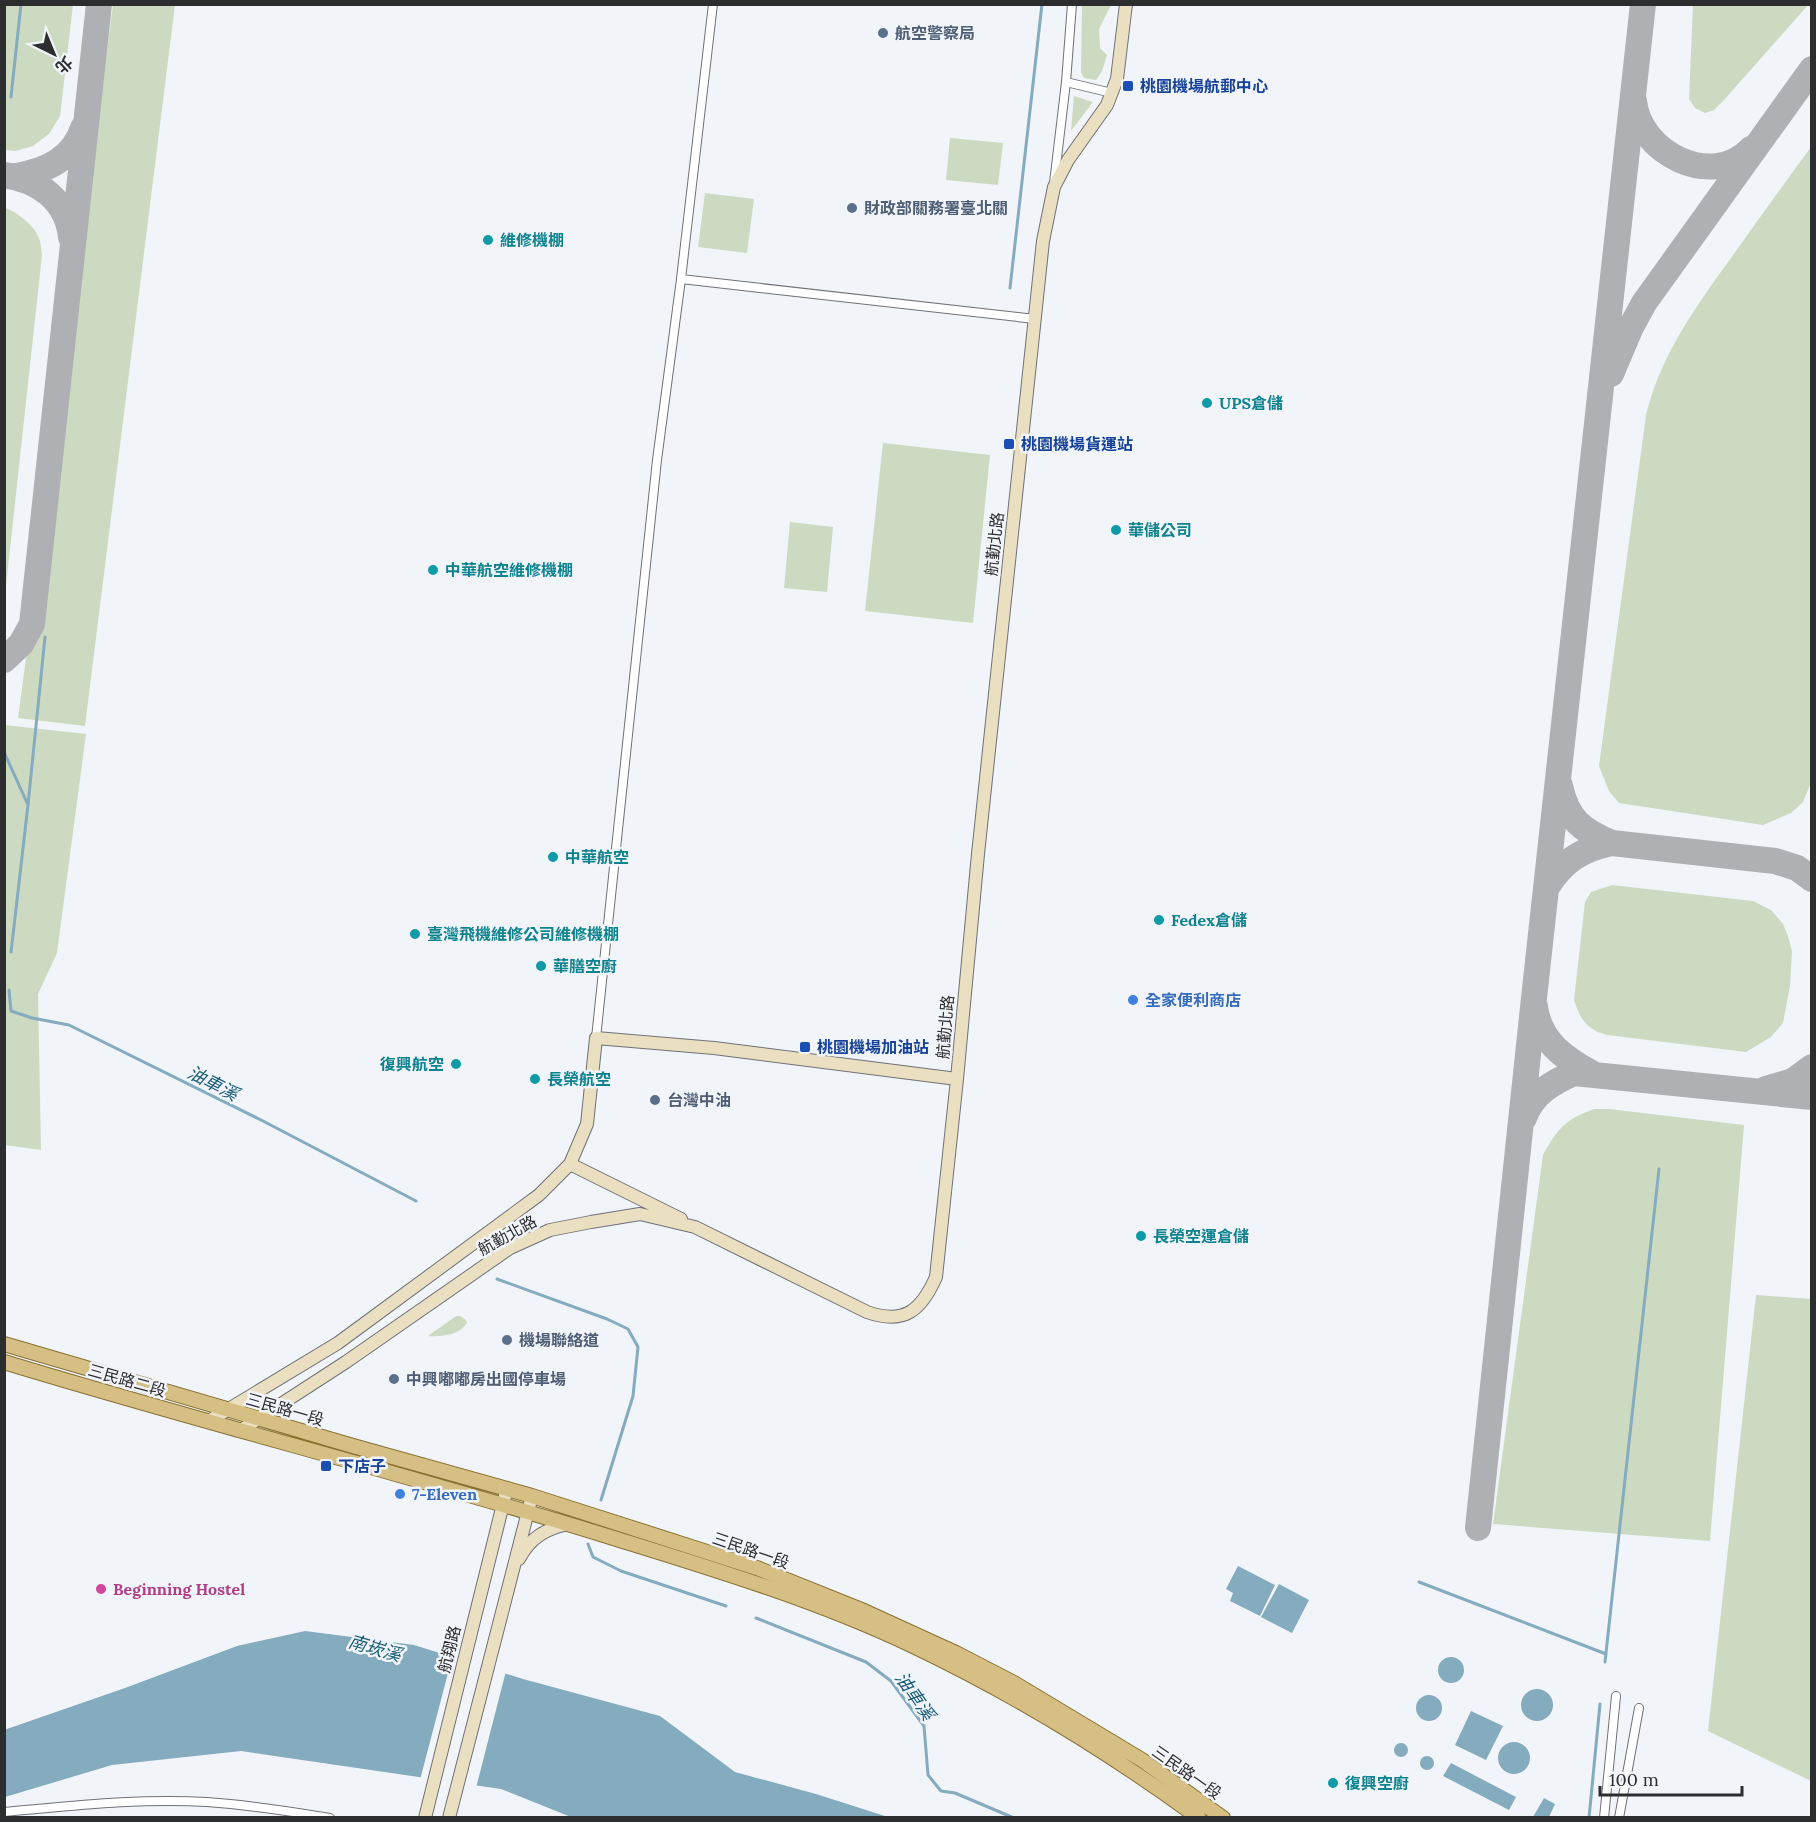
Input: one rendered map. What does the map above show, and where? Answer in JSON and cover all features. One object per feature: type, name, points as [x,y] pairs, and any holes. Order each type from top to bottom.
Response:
[{"type":"main road","name":"三民路二段","points":[[4,1344],[227,1409]]},
{"type":"main road","name":"三民路二段","points":[[4,1362],[241,1430]]},
{"type":"main road","name":"三民路一段","points":[[227,1409],[507,1488],[757,1568],[864,1611],[956,1653],[1014,1683],[1142,1760],[1223,1818]]},
{"type":"main road","name":"三民路一段","points":[[241,1430],[568,1524],[754,1582],[832,1611],[911,1645],[1071,1731],[1199,1818]]},
{"type":"street","points":[[209,1421],[338,1342],[539,1195],[570,1164],[587,1124],[657,460],[681,279],[712,4]]},
{"type":"street","points":[[1054,187],[1072,4]]},
{"type":"street","name":"航勤北路","points":[[241,1430],[346,1362],[510,1248],[549,1230],[640,1214],[695,1227],[883,1318],[898,1318],[922,1302],[936,1277],[1043,241],[1054,187],[1068,160],[1107,105],[1118,79],[1126,4]]},
{"type":"street","points":[[1066,82],[1112,93]]},
{"type":"street","points":[[681,279],[1035,319]]},
{"type":"street","points":[[596,1038],[714,1048],[957,1079]]},
{"type":"street","points":[[570,1164],[695,1227]]},
{"type":"street","name":"航翔路","points":[[425,1818],[507,1488]]},
{"type":"street","points":[[449,1818],[532,1496]]},
{"type":"street","points":[[513,1571],[522,1553],[534,1538],[549,1528],[568,1524]]},
{"type":"street","points":[[1604,1818],[1616,1696]]},
{"type":"street","points":[[1619,1818],[1639,1708]]},
{"type":"street","points":[[4,1812],[102,1803],[206,1802],[260,1807],[330,1818]]},
{"type":"green space","points":[[5,4],[73,5],[60,116],[49,134],[33,146],[16,151],[5,150]]},
{"type":"green space","points":[[1693,4],[1808,5],[1724,100],[1714,110],[1705,113],[1695,108],[1689,99]]},
{"type":"green space","points":[[113,5],[175,5],[85,726],[18,718]]},
{"type":"green space","points":[[1082,5],[1111,5],[1099,29],[1100,48],[1107,55],[1102,71],[1096,80],[1084,78],[1081,72]]},
{"type":"green space","points":[[1074,96],[1093,102],[1071,131]]},
{"type":"green space","points":[[950,138],[1003,143],[998,185],[946,180]]},
{"type":"green space","points":[[1811,147],[1812,768],[1810,785],[1803,802],[1791,813],[1763,825],[1619,803],[1609,791],[1599,766],[1646,415],[1661,370],[1695,309]]},
{"type":"green space","points":[[705,193],[754,199],[747,253],[698,247]]},
{"type":"green space","points":[[5,208],[19,215],[33,227],[39,238],[42,255],[5,595]]},
{"type":"green space","points":[[883,443],[990,455],[973,623],[865,611]]},
{"type":"green space","points":[[790,522],[833,527],[827,592],[784,588]]},
{"type":"green space","points":[[5,725],[86,734],[57,953],[38,994],[41,1150],[5,1145]]},
{"type":"green space","points":[[1612,885],[1753,901],[1771,910],[1783,924],[1792,951],[1790,986],[1783,1023],[1771,1037],[1746,1052],[1607,1035],[1589,1027],[1579,1013],[1574,1000],[1585,902],[1591,892]]},
{"type":"green space","points":[[1594,1109],[1744,1125],[1710,1541],[1493,1524],[1543,1155],[1563,1126]]},
{"type":"green space","points":[[1756,1295],[1811,1299],[1811,1781],[1708,1731]]},
{"type":"green space","points":[[456,1316],[460,1316],[467,1323],[460,1330],[455,1333],[428,1336]]},
{"type":"water","points":[[1238,1566],[1275,1585],[1260,1616],[1230,1601],[1233,1593],[1226,1589]]},
{"type":"water","points":[[1279,1584],[1309,1600],[1292,1633],[1261,1617]]},
{"type":"water","name":"南崁溪","points":[[305,1631],[414,1645],[523,1679],[660,1716],[735,1772],[888,1817],[571,1817],[501,1789],[241,1751],[112,1765],[5,1797],[4,1730],[237,1646]]},
{"type":"water","points":[[1451,1657],[1460,1661],[1464,1670],[1460,1679],[1451,1683],[1442,1679],[1438,1670],[1442,1661]]},
{"type":"water","points":[[1537,1689],[1549,1693],[1553,1705],[1549,1717],[1537,1721],[1525,1717],[1521,1705],[1525,1693]]},
{"type":"water","points":[[1429,1695],[1438,1699],[1442,1708],[1438,1717],[1429,1721],[1420,1717],[1416,1708],[1420,1699]]},
{"type":"water","points":[[1471,1711],[1503,1726],[1486,1760],[1455,1745]]},
{"type":"water","points":[[1514,1742],[1526,1746],[1530,1758],[1526,1770],[1514,1774],[1502,1770],[1498,1758],[1502,1746]]},
{"type":"water","points":[[1401,1743],[1406,1745],[1408,1750],[1406,1755],[1401,1757],[1396,1755],[1394,1750],[1396,1745]]},
{"type":"water","points":[[1427,1756],[1432,1758],[1434,1763],[1432,1768],[1427,1770],[1422,1768],[1420,1763],[1422,1758]]},
{"type":"water","points":[[1451,1763],[1516,1797],[1509,1810],[1443,1776]]},
{"type":"water","points":[[1544,1798],[1555,1804],[1549,1817],[1533,1817]]},
{"type":"pier","points":[[453,1654],[506,1671],[476,1788],[420,1780]]},
{"type":"waterway","name":"油車溪","points":[[11,97],[21,4]]},
{"type":"waterway","points":[[1010,288],[1042,4]]},
{"type":"waterway","points":[[28,805],[45,637]]},
{"type":"waterway","name":"油車溪","points":[[4,752],[28,805],[11,952]]},
{"type":"waterway","name":"油車溪","points":[[9,990],[11,1011],[32,1018],[69,1025],[263,1121],[416,1201]]},
{"type":"waterway","points":[[1605,1662],[1659,1169]]},
{"type":"waterway","name":"油車溪","points":[[497,1279],[607,1319],[628,1329],[638,1347],[633,1396],[601,1500]]},
{"type":"waterway","name":"油車溪","points":[[588,1544],[593,1557],[621,1571],[726,1606]]},
{"type":"waterway","points":[[1419,1582],[1606,1654]]},
{"type":"waterway","name":"油車溪","points":[[756,1618],[866,1662],[891,1681],[924,1726],[928,1775],[941,1791],[955,1793],[1014,1818]]},
{"type":"waterway","points":[[1589,1818],[1600,1704]]},
{"type":"taxiway","points":[[4,660],[21,644],[32,624],[99,4]]},
{"type":"taxiway","points":[[1478,1528],[1643,4]]},
{"type":"taxiway","points":[[1611,374],[1644,303],[1812,69]]},
{"type":"taxiway","points":[[1634,101],[1639,120],[1649,136],[1663,150],[1680,160],[1698,166],[1717,166],[1735,161],[1751,149]]},
{"type":"taxiway","points":[[16,176],[38,171],[57,162],[73,148],[83,128]]},
{"type":"taxiway","points":[[4,175],[29,182],[50,194],[64,213],[71,237]]},
{"type":"taxiway","points":[[1560,786],[1567,807],[1577,822],[1592,834],[1612,843],[1775,861],[1797,868],[1812,879]]},
{"type":"taxiway","points":[[1547,887],[1560,870],[1574,858],[1591,849],[1612,843]]},
{"type":"taxiway","points":[[1535,1007],[1542,1030],[1555,1048],[1572,1062],[1593,1074]]},
{"type":"taxiway","points":[[1766,1089],[1793,1081],[1812,1067]]},
{"type":"taxiway","points":[[1524,1118],[1532,1102],[1544,1090],[1574,1073],[1812,1097]]},
{"type":"place","name":"航空警察局","points":[[883,33]]},
{"type":"place","name":"桃園機場航郵中心","points":[[1128,86]]},
{"type":"place","name":"財政部關務署臺北關","points":[[852,208]]},
{"type":"place","name":"維修機棚","points":[[488,240]]},
{"type":"place","name":"UPS倉儲","points":[[1207,403]]},
{"type":"place","name":"桃園機場貨運站","points":[[1009,444]]},
{"type":"place","name":"華儲公司","points":[[1116,530]]},
{"type":"place","name":"中華航空維修機棚","points":[[433,570]]},
{"type":"place","name":"中華航空","points":[[553,857]]},
{"type":"place","name":"Fedex倉儲","points":[[1159,920]]},
{"type":"place","name":"臺灣飛機維修公司維修機棚","points":[[415,934]]},
{"type":"place","name":"華膳空廚","points":[[541,966]]},
{"type":"place","name":"全家便利商店","points":[[1133,1000]]},
{"type":"place","name":"桃園機場加油站","points":[[805,1047]]},
{"type":"place","name":"復興航空","points":[[456,1064]]},
{"type":"place","name":"長榮航空","points":[[535,1079]]},
{"type":"place","name":"台灣中油","points":[[655,1100]]},
{"type":"place","name":"長榮空運倉儲","points":[[1141,1236]]},
{"type":"place","name":"機場聯絡道","points":[[507,1340]]},
{"type":"place","name":"中興嘟嘟房出國停車場","points":[[394,1379]]},
{"type":"place","name":"下店子","points":[[326,1466]]},
{"type":"place","name":"7-Eleven","points":[[400,1494]]},
{"type":"place","name":"Beginning Hostel","points":[[101,1589]]},
{"type":"place","name":"復興空廚","points":[[1333,1783]]}]
